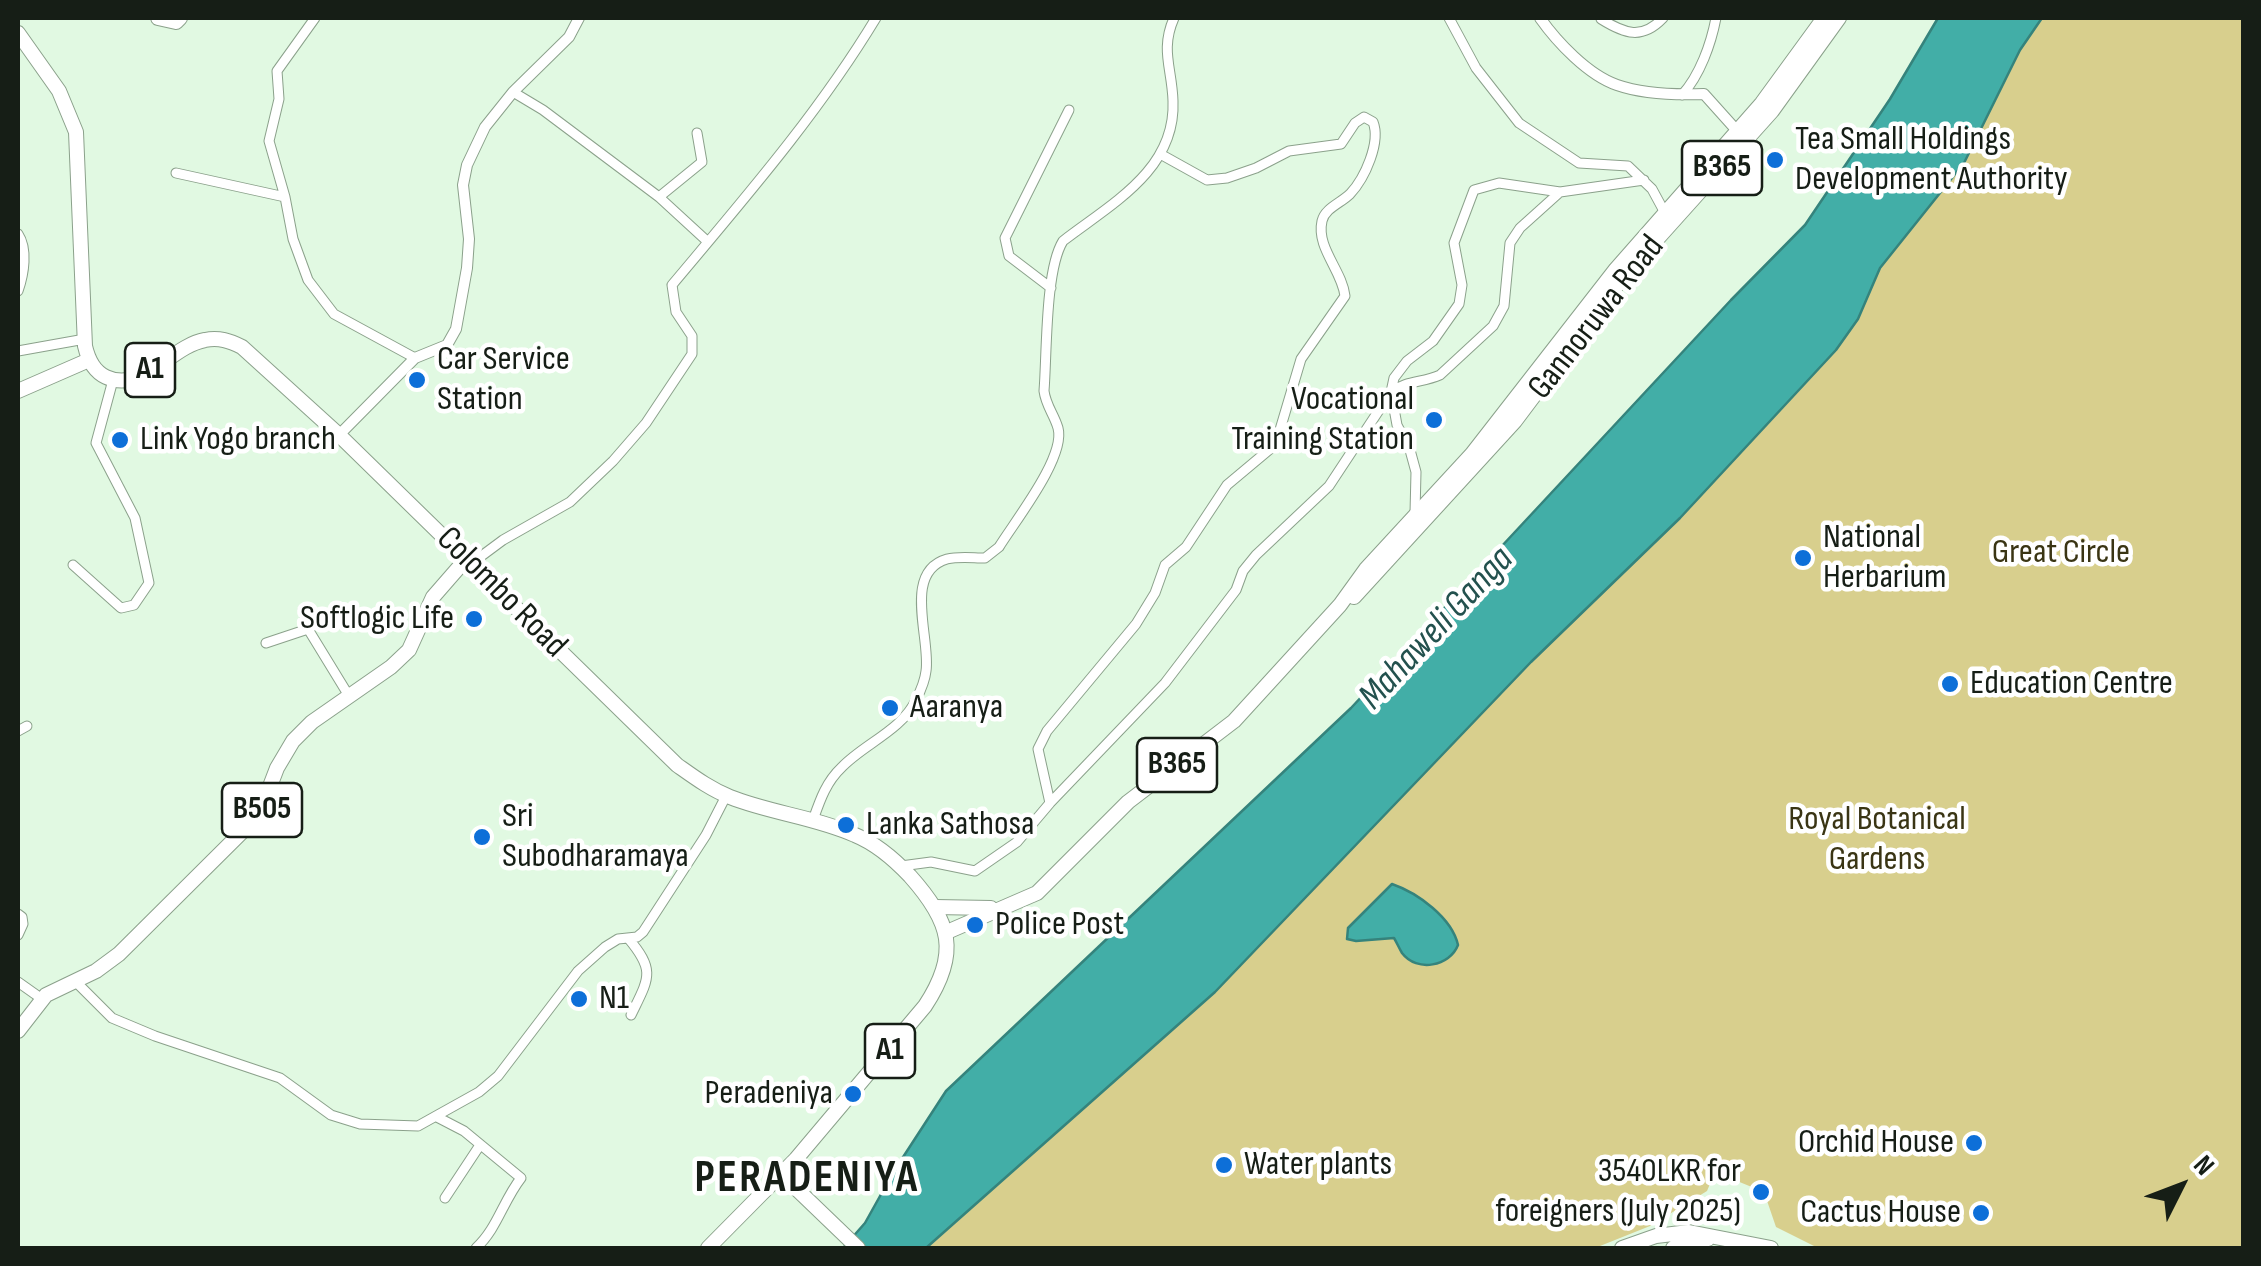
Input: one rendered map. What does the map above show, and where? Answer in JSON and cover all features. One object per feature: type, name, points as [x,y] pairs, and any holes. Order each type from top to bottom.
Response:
[{"type":"main road","points":[[158,18],[176,22],[180,18]]},
{"type":"main road","name":"Gannoruwa Road","points":[[947,932],[1037,892],[1128,802],[1234,721],[1340,605],[1366,570],[1482,441],[1742,137],[1824,18]]},
{"type":"main road","name":"Gannoruwa Road","points":[[1340,605],[1365,586],[1490,450],[1666,213],[1792,84],[1839,18]]},
{"type":"main road","name":"A1","points":[[18,33],[60,91],[76,132],[85,339],[89,360],[96,371],[113,380]]},
{"type":"main road","name":"Colombo Road","points":[[113,380],[134,378],[196,342],[228,340],[258,359],[470,560],[661,752],[726,796],[864,839],[900,866],[935,907],[947,932]]},
{"type":"main road","points":[[18,390],[89,360]]},
{"type":"main road","name":"B505","points":[[18,1032],[42,1000],[120,954],[244,831],[264,807],[277,768],[293,741],[312,722],[409,650],[433,597],[470,560]]},
{"type":"main road","points":[[935,907],[1002,908]]},
{"type":"main road","name":"A1","points":[[782,1174],[925,1006],[945,970],[947,932]]},
{"type":"main road","points":[[708,1248],[782,1174],[858,1248]]},
{"type":"main road","points":[[1622,1248],[1656,1236],[1689,1232],[1770,1248]]},
{"type":"main road","points":[[1673,1248],[1708,1238]]},
{"type":"street","points":[[315,18],[277,71],[279,99],[268,141],[285,197],[292,240],[308,280],[334,314],[415,358]]},
{"type":"street","points":[[340,434],[415,358],[447,345],[456,328],[468,253],[463,185],[467,165],[486,127],[513,92],[562,43],[576,18]]},
{"type":"street","points":[[470,560],[570,502],[646,423],[692,354],[692,336],[676,312],[672,285],[808,120],[876,18]]},
{"type":"street","points":[[813,820],[822,794],[839,769],[915,704],[926,672],[926,636],[919,598],[928,573],[950,558],[985,558],[999,547],[1057,454],[1059,429],[1046,405],[1044,391],[1051,288],[1058,250],[1063,241],[1142,180],[1162,156],[1174,105],[1165,38],[1174,18]]},
{"type":"street","points":[[1449,18],[1476,68],[1518,124],[1579,163],[1628,166],[1644,180],[1666,213]]},
{"type":"street","points":[[1540,18],[1583,63],[1616,85],[1682,95],[1704,94],[1742,137]]},
{"type":"street","points":[[1601,19],[1624,33],[1652,29],[1663,18]]},
{"type":"street","points":[[1682,95],[1692,84],[1716,18]]},
{"type":"street","points":[[513,92],[659,197],[708,242]]},
{"type":"street","points":[[1051,288],[1008,256],[1004,248],[1005,238],[1068,110]]},
{"type":"street","points":[[1050,803],[1038,749],[1047,731],[1136,624],[1166,565],[1186,547],[1226,486],[1270,450],[1279,433],[1301,359],[1345,296],[1343,281],[1325,248],[1322,222],[1328,210],[1362,179],[1377,131],[1373,122],[1364,118],[1341,144],[1279,153],[1256,168],[1227,178],[1207,180],[1162,156]]},
{"type":"street","points":[[659,197],[702,162],[697,133]]},
{"type":"street","points":[[176,173],[285,197]]},
{"type":"street","points":[[1415,516],[1416,472],[1398,425],[1391,392],[1394,378],[1433,341],[1459,304],[1462,286],[1454,243],[1474,190],[1498,183],[1560,192],[1644,180]]},
{"type":"street","points":[[900,866],[931,862],[975,871],[1018,842],[1165,682],[1236,590],[1243,571],[1256,555],[1330,486],[1391,392],[1406,381],[1440,376],[1493,326],[1504,306],[1510,243],[1520,228],[1560,192]]},
{"type":"street","points":[[18,234],[22,238],[24,274],[18,290]]},
{"type":"street","points":[[18,350],[85,339]]},
{"type":"street","points":[[73,566],[121,608],[134,605],[148,583],[135,518],[96,443],[113,380]]},
{"type":"street","points":[[303,610],[308,628],[349,696]]},
{"type":"street","points":[[266,644],[308,628]]},
{"type":"street","points":[[75,981],[112,1018],[280,1078],[331,1115],[360,1124],[418,1126],[479,1092],[498,1076],[578,972],[604,947],[643,932],[706,835],[726,796]]},
{"type":"street","points":[[18,914],[23,924],[18,936]]},
{"type":"street","points":[[628,938],[646,958],[648,968],[644,988],[631,1015]]},
{"type":"street","points":[[18,982],[42,1000]]},
{"type":"street","points":[[437,1117],[521,1178],[504,1200],[492,1234],[476,1248]]},
{"type":"street","points":[[445,1198],[480,1145]]},
{"type":"green space","name":"Royal Botanical Gardens","points":[[2042,18],[2243,18],[2243,1248],[1818,1248],[1776,1227],[1764,1192],[1715,1172],[1707,1191],[1650,1226],[1595,1248],[926,1248],[1215,992],[1531,662],[1680,518],[1810,379],[1858,319],[1880,268],[1964,163],[2020,50]]},
{"type":"water","name":"Mahaweli Ganga","points":[[1938,18],[2042,18],[2020,50],[1964,163],[1880,268],[1858,319],[1836,350],[1680,518],[1531,662],[1215,992],[926,1248],[843,1248],[865,1223],[946,1091],[1351,708],[1805,225],[1890,99]]},
{"type":"water","points":[[1392,884],[1423,900],[1449,925],[1458,945],[1448,958],[1424,965],[1408,959],[1394,938],[1347,939],[1348,928]]},
{"type":"place","name":"Tea Small Holdings Development Authority","points":[[1775,160]]},
{"type":"place","name":"Car Service Station","points":[[417,380]]},
{"type":"place","name":"Vocational Training Station","points":[[1434,420]]},
{"type":"place","name":"Link Yogo branch","points":[[120,440]]},
{"type":"place","name":"National Herbarium","points":[[1803,558]]},
{"type":"place","name":"Softlogic Life","points":[[474,619]]},
{"type":"place","name":"Education Centre","points":[[1950,684]]},
{"type":"place","name":"Aaranya","points":[[890,708]]},
{"type":"place","name":"Lanka Sathosa","points":[[846,825]]},
{"type":"place","name":"Sri Subodharamaya","points":[[482,837]]},
{"type":"place","name":"Police Post","points":[[975,925]]},
{"type":"place","name":"N1","points":[[579,999]]},
{"type":"place","name":"Peradeniya","points":[[853,1094]]},
{"type":"place","name":"Orchid House","points":[[1974,1143]]},
{"type":"place","name":"Water plants","points":[[1224,1165]]},
{"type":"place","name":"3540LKR for foreigners (July 2025)","points":[[1761,1192]]},
{"type":"place","name":"Cactus House","points":[[1981,1213]]},
{"type":"district","name":"PERADENIYA","points":[[807,1180]]},
{"type":"park label","name":"Great Circle","points":[[2061,553]]}]
